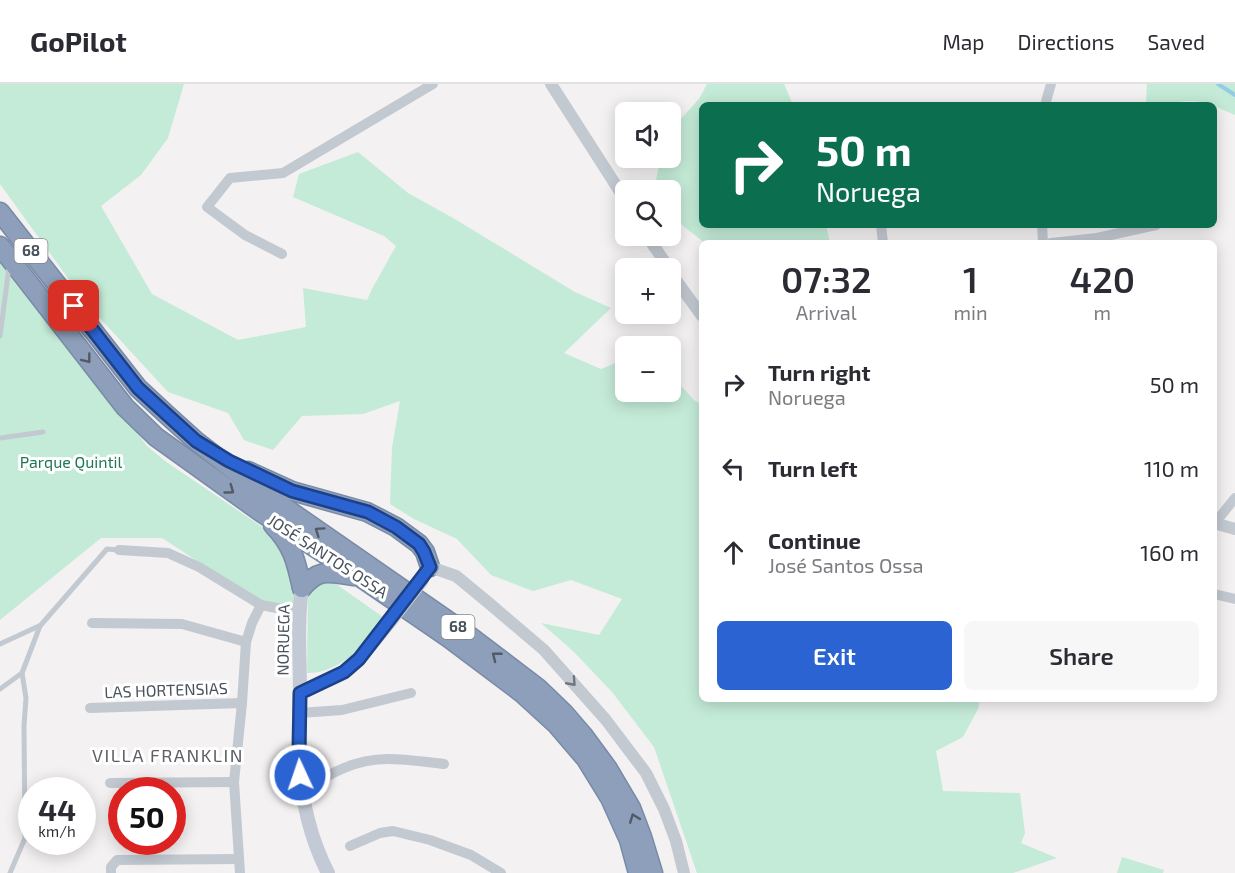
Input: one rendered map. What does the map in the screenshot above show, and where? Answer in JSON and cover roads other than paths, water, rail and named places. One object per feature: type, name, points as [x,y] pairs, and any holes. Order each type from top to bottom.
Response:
[{"type":"highway","name":"JOSÉ SANTOS OSSA","points":[[0,212],[138,388],[196,441],[261,491],[467,634],[538,688],[564,713],[608,769],[631,808],[653,873]]},
{"type":"highway","name":"JOSÉ SANTOS OSSA","points":[[5,253],[125,407],[156,437],[261,513],[449,638],[522,693],[556,724],[586,759],[610,798],[629,840],[638,873]]},
{"type":"highway","points":[[196,441],[236,465],[292,491],[368,512],[396,527],[419,544],[424,552],[426,574]]},
{"type":"highway","points":[[261,513],[284,537],[295,558],[302,588]]},
{"type":"highway","points":[[302,588],[309,580],[321,573],[360,577]]},
{"type":"main road","name":"NORUEGA","points":[[300,693],[344,672],[359,659],[426,574]]},
{"type":"main road","name":"NORUEGA","points":[[302,588],[298,612],[299,756],[302,794],[305,810],[328,873]]},
{"type":"street","points":[[282,254],[245,235],[207,207],[230,178],[283,173],[434,84]]},
{"type":"street","points":[[551,84],[615,184]]},
{"type":"street","points":[[1046,102],[1051,84]]},
{"type":"street","points":[[1079,240],[1142,228]]},
{"type":"street","points":[[681,288],[699,312]]},
{"type":"street","points":[[1217,519],[1235,498]]},
{"type":"street","points":[[1217,524],[1235,529]]},
{"type":"street","points":[[119,550],[168,553],[198,567],[261,605],[298,612]]},
{"type":"street","points":[[426,574],[456,576],[544,651],[606,720],[646,773],[664,809],[676,841],[684,873]]},
{"type":"street","points":[[1217,595],[1235,599]]},
{"type":"street","points":[[240,873],[234,782],[243,703],[246,642],[261,605]]},
{"type":"street","points":[[92,623],[182,624],[246,642]]},
{"type":"street","points":[[299,713],[342,710],[411,693]]},
{"type":"street","name":"LAS HORTENSIAS","points":[[90,708],[243,703]]},
{"type":"street","points":[[302,794],[319,781],[361,762],[387,759],[444,764]]},
{"type":"street","points":[[186,782],[234,782]]},
{"type":"street","points":[[350,846],[380,833],[393,831],[430,840],[471,855],[501,873]]},
{"type":"street","points":[[111,870],[117,860],[239,859]]},
{"type":"lane","points":[[0,336],[5,253]]},
{"type":"lane","points":[[0,438],[43,432]]},
{"type":"lane","points":[[10,873],[25,838],[26,698],[22,673],[40,626],[107,549],[119,550]]},
{"type":"lane","points":[[0,644],[40,626]]},
{"type":"lane","points":[[0,690],[22,673]]},
{"type":"waterway","points":[[1218,84],[1235,95]]},
{"type":"district","name":"VILLA FRANKLIN","points":[[168,756]]},
{"type":"park label","name":"Parque Quintil","points":[[71,462]]}]
